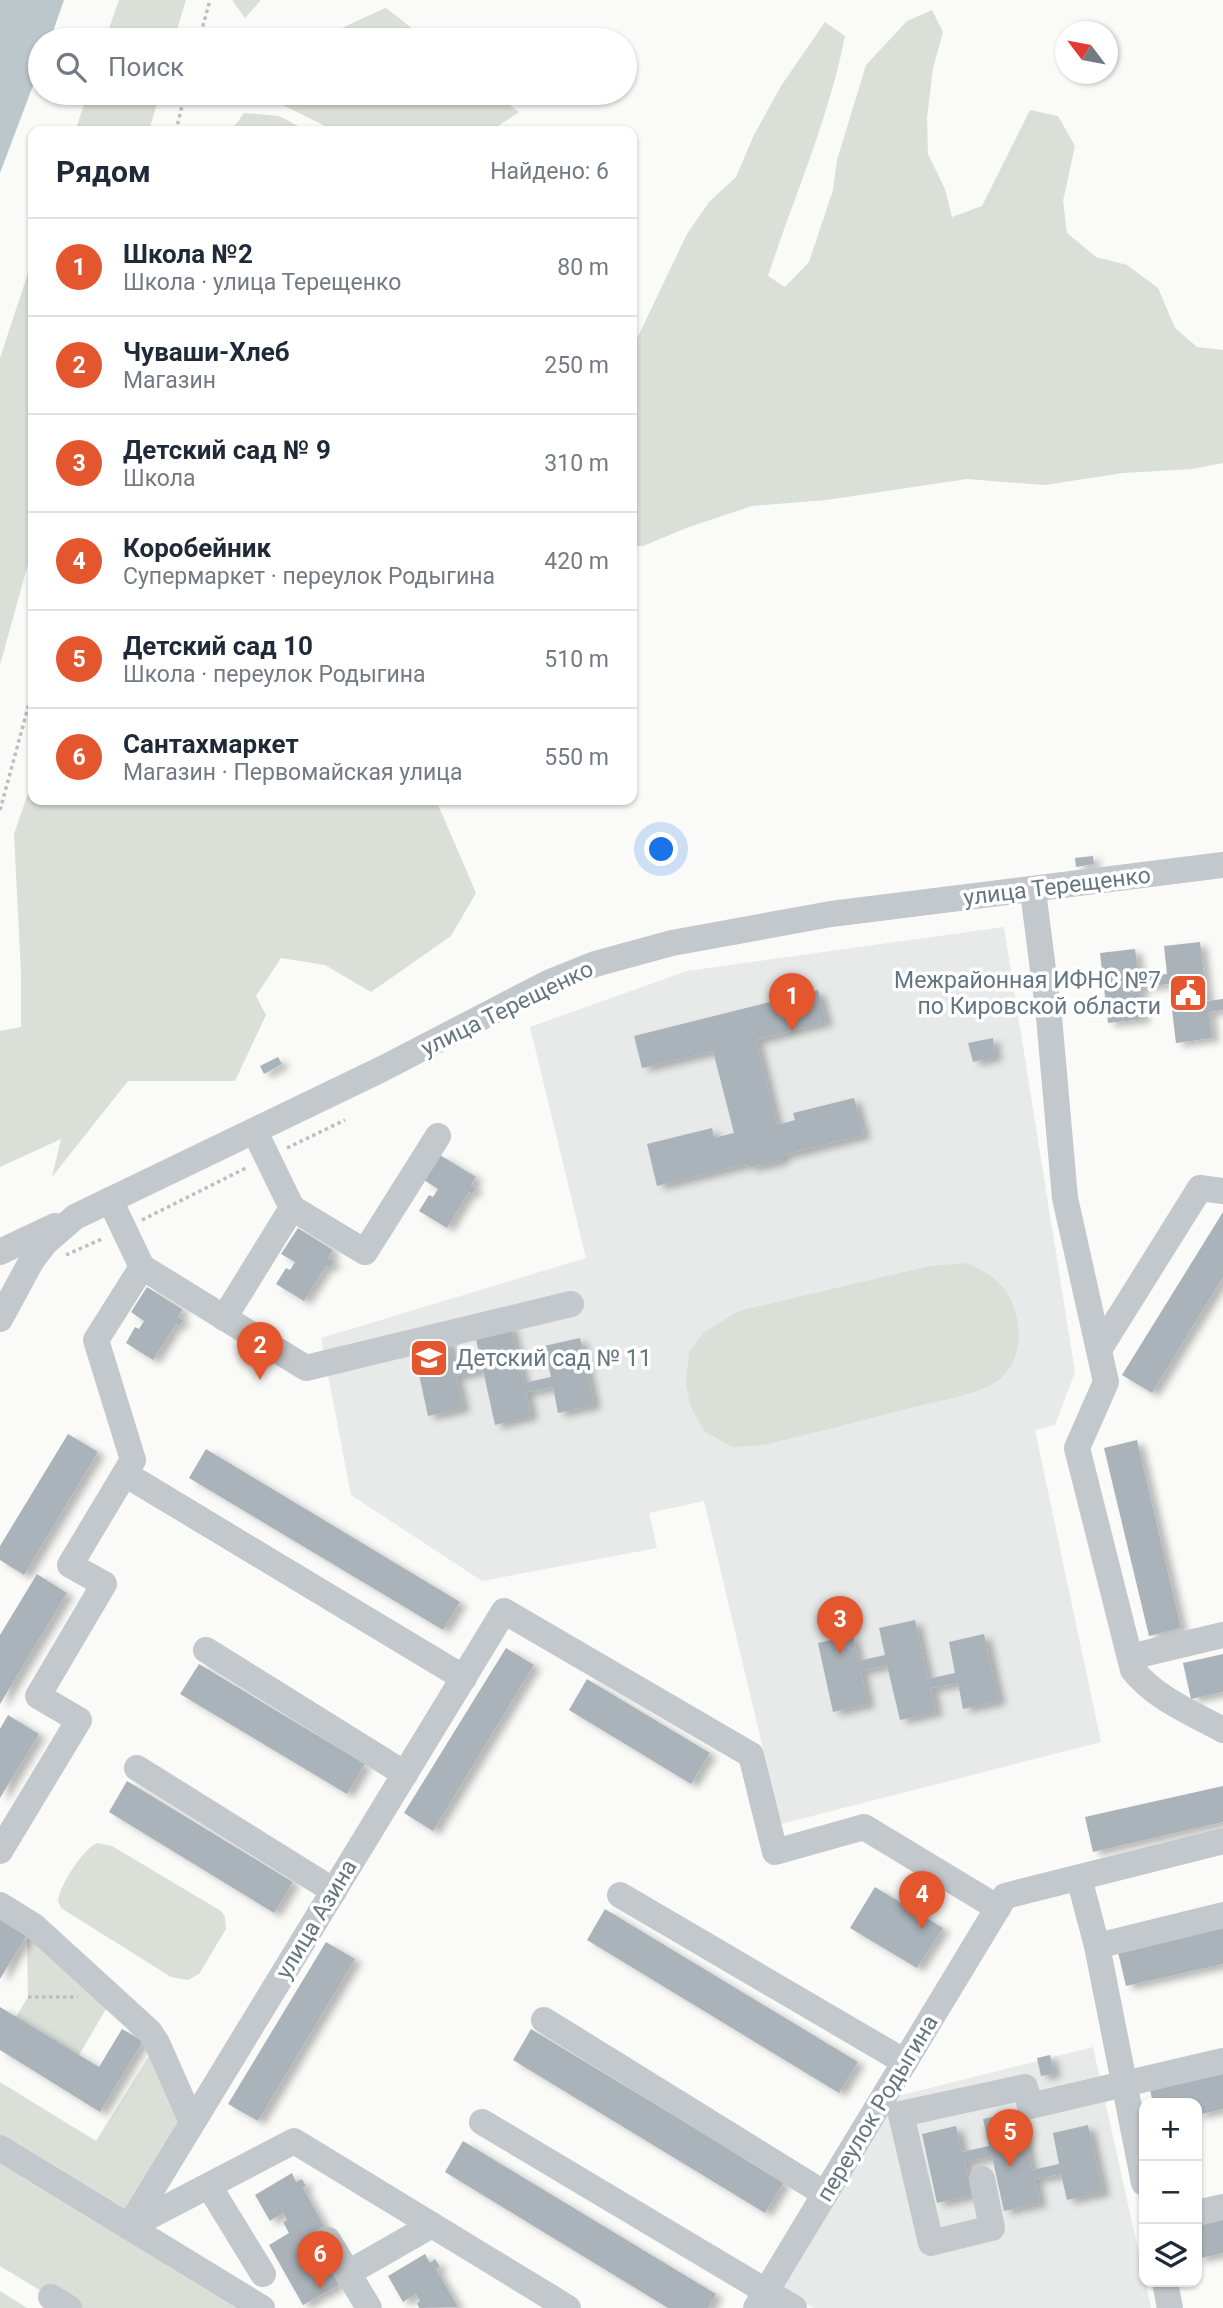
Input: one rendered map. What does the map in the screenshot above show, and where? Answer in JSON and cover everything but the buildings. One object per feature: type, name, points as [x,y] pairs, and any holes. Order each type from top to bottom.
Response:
[{"type":"street","name":"улица Терещенко","points":[[0,1319],[32,1260],[45,1243],[75,1217],[255,1132],[550,982],[595,964],[672,943],[831,914],[1033,891],[1223,865]]},
{"type":"street","points":[[1033,891],[1049,1017],[1065,1198],[1107,1382],[1077,1448],[1133,1670],[1144,1685],[1223,1730]]},
{"type":"street","points":[[255,1132],[292,1208],[365,1252],[438,1136]]},
{"type":"street","points":[[1100,1348],[1200,1188],[1223,1191]]},
{"type":"street","points":[[110,1200],[142,1267],[306,1368],[571,1304]]},
{"type":"street","points":[[224,1318],[292,1208]]},
{"type":"street","points":[[0,1252],[75,1217]]},
{"type":"street","points":[[0,1851],[79,1720],[38,1696],[104,1584],[70,1565],[133,1460],[96,1340],[142,1267]]},
{"type":"street","points":[[125,1474],[464,1678]]},
{"type":"street","name":"улица Азина","points":[[129,2227],[504,1611],[751,1755],[775,1852],[864,1827],[998,1908]]},
{"type":"street","points":[[1130,1657],[1223,1635]]},
{"type":"street","points":[[206,1650],[405,1774]]},
{"type":"street","points":[[137,1768],[334,1891]]},
{"type":"street","points":[[998,1908],[1005,1896],[1223,1841]]},
{"type":"street","points":[[1079,1878],[1097,1946],[1139,2161]]},
{"type":"street","points":[[620,1895],[905,2062]]},
{"type":"street","points":[[0,1905],[34,1926],[149,2031],[157,2043],[192,2122]]},
{"type":"street","name":"переулок Родыгина","points":[[761,2300],[998,1908]]},
{"type":"street","points":[[1097,1946],[1223,1915]]},
{"type":"street","points":[[544,2020],[825,2194]]},
{"type":"street","points":[[982,2179],[992,2228],[930,2244],[901,2114],[1026,2087],[1030,2106],[1223,2061]]},
{"type":"street","points":[[482,2122],[761,2300],[794,2308]]},
{"type":"street","points":[[129,2227],[294,2141],[567,2308]]},
{"type":"street","points":[[0,2148],[262,2308]]},
{"type":"street","points":[[209,2186],[263,2274]]},
{"type":"street","points":[[1202,2212],[1223,2207]]},
{"type":"street","points":[[348,2273],[432,2225]]},
{"type":"street","points":[[328,2241],[369,2308]]},
{"type":"street","points":[[1165,2287],[1170,2308]]},
{"type":"path","points":[[202,28],[210,0]]},
{"type":"path","points":[[177,126],[182,105]]},
{"type":"path","points":[[0,810],[28,707]]},
{"type":"path","points":[[61,1257],[124,1229],[345,1120]]},
{"type":"path","points":[[28,1997],[113,1997]]},
{"type":"shaded area","points":[[0,0],[64,0],[54,28],[28,28],[28,99],[0,173]]},
{"type":"shaded area","points":[[119,0],[186,0],[178,28],[109,28]]},
{"type":"shaded area","points":[[232,0],[261,0],[245,18]]},
{"type":"shaded area","points":[[385,8],[412,28],[342,28]]},
{"type":"shaded area","points":[[932,10],[943,32],[933,68],[927,118],[928,154],[945,189],[952,217],[982,206],[1030,110],[1058,116],[1075,146],[1063,201],[1067,233],[1096,257],[1127,265],[1158,288],[1175,328],[1197,347],[1223,350],[1223,463],[1192,469],[1123,473],[1045,485],[967,479],[826,500],[752,506],[637,546],[637,339],[687,234],[709,202],[736,177],[754,135],[781,86],[825,22],[845,36],[830,97],[768,276],[785,287],[809,262],[833,190],[837,160],[866,65],[907,21]]},
{"type":"shaded area","points":[[84,105],[157,105],[150,126],[77,126]]},
{"type":"shaded area","points":[[283,105],[510,105],[519,112],[498,126],[325,126]]},
{"type":"shaded area","points":[[244,113],[279,116],[298,126],[235,126]]},
{"type":"shaded area","points":[[28,273],[28,564],[0,665],[0,358]]},
{"type":"shaded area","points":[[28,793],[28,805],[438,805],[476,893],[451,936],[371,992],[325,965],[281,958],[256,996],[266,1015],[235,1081],[128,1081],[52,1177],[61,1139],[0,1167],[0,1031],[21,1027],[14,834]]},
{"type":"shaded area","points":[[1004,927],[1075,1372],[1055,1425],[1035,1430],[1101,1742],[781,1824],[704,1501],[649,1513],[657,1548],[482,1581],[351,1495],[321,1338],[586,1258],[530,1027],[687,971]]},
{"type":"shaded area","points":[[966,1263],[985,1272],[1000,1284],[1011,1299],[1017,1319],[1019,1335],[1015,1358],[1007,1372],[993,1384],[957,1397],[764,1445],[732,1447],[704,1431],[690,1405],[686,1382],[689,1352],[704,1332],[739,1311],[930,1266]]},
{"type":"shaded area","points":[[97,1843],[112,1846],[221,1911],[225,1917],[226,1929],[199,1974],[188,1980],[171,1977],[61,1908],[59,1894],[67,1878],[85,1852]]},
{"type":"shaded area","points":[[27,1935],[113,1997],[79,2055],[16,2017],[28,1997]]},
{"type":"shaded area","points":[[157,2043],[192,2122],[129,2227],[262,2308],[44,2308],[51,2297],[0,2266],[0,2082],[96,2141]]},
{"type":"shaded area","points":[[1093,2047],[1139,2254],[1139,2287],[1146,2287],[1151,2308],[814,2308],[780,2290],[898,2096]]},
{"type":"shaded area","points":[[0,2291],[27,2308],[0,2308]]},
{"type":"place","name":"Межрайонная ИФНС №7 по Кировской области","points":[[1188,993]]},
{"type":"place","name":"Школа №2","points":[[792,1031]]},
{"type":"place","name":"Детский сад № 11","points":[[429,1358]]},
{"type":"place","name":"Чуваши-Хлеб","points":[[260,1380]]},
{"type":"place","name":"Детский сад № 9","points":[[840,1654]]},
{"type":"place","name":"Коробейник","points":[[922,1929]]},
{"type":"place","name":"Детский сад 10","points":[[1010,2167]]},
{"type":"place","name":"Сантахмаркет","points":[[320,2289]]}]
